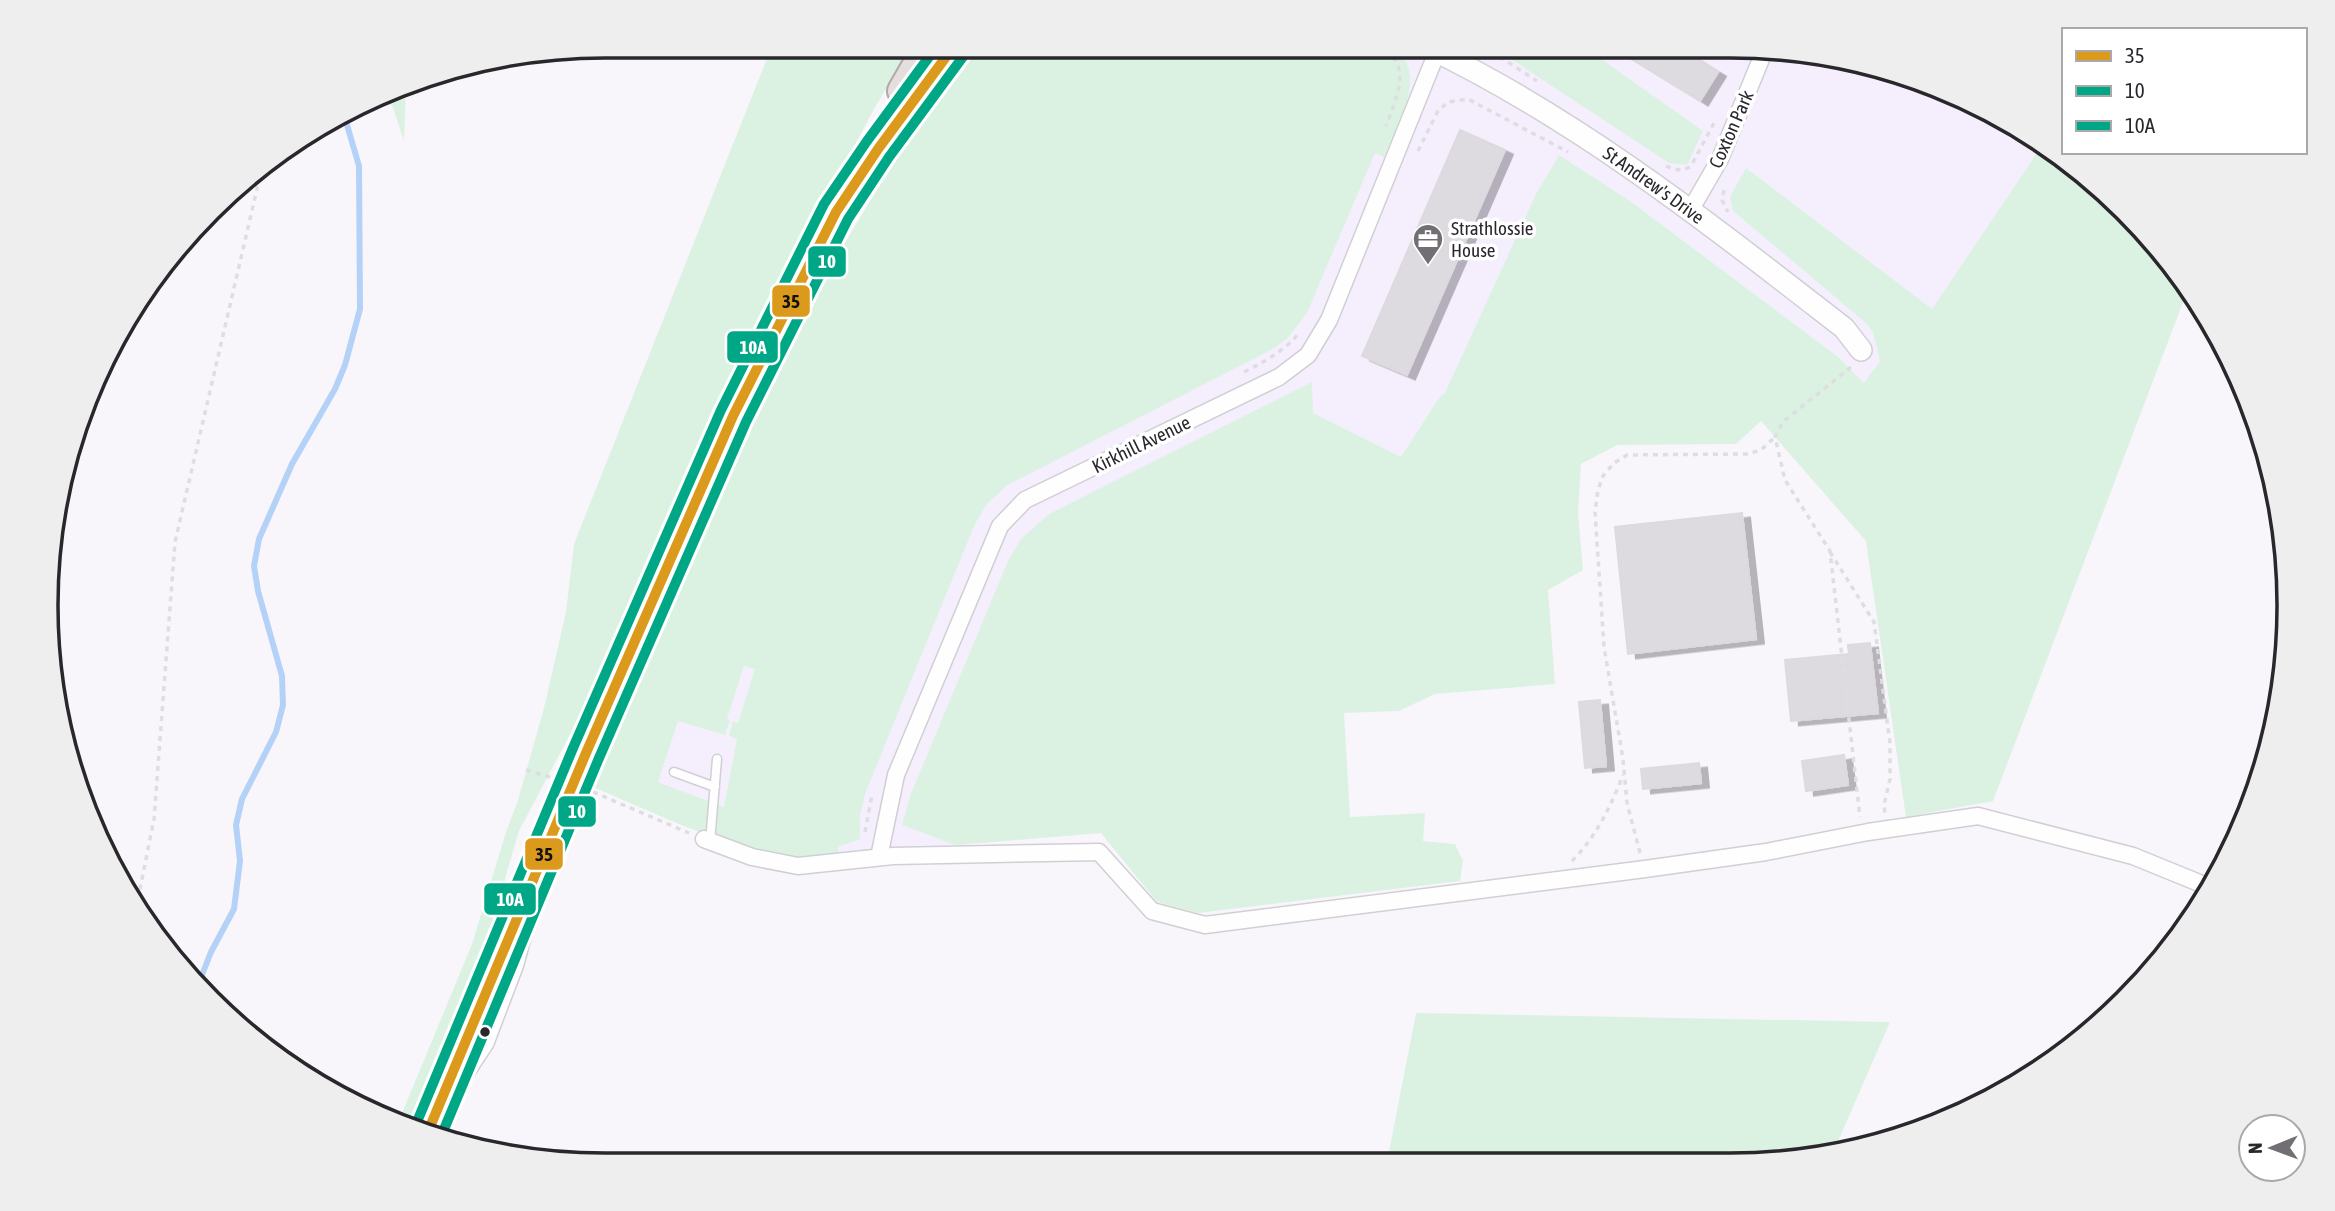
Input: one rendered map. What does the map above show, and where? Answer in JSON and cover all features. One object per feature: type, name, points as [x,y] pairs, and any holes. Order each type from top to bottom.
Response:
[{"type":"highway","points":[[878,149],[905,84],[921,58]]},
{"type":"highway","points":[[432,1125],[573,784],[733,416],[836,212],[878,149],[945,58]]},
{"type":"street","name":"Kirkhill Avenue","points":[[878,857],[896,775],[1000,526],[1025,500],[1279,377],[1308,355],[1329,320],[1428,58]]},
{"type":"street","name":"St Andrew's Drive","points":[[1448,58],[1531,103],[1691,209],[1844,328],[1861,350]]},
{"type":"street","name":"Coxton Park","points":[[1691,209],[1720,159],[1761,59]]},
{"type":"street","points":[[707,840],[752,857],[798,866],[878,857],[1099,852],[1152,911],[1205,925],[1766,852],[1861,833],[1978,816],[2133,856],[2201,884]]},
{"type":"lane","points":[[707,840],[717,759]]},
{"type":"lane","points":[[674,772],[715,786]]},
{"type":"path","points":[[1501,58],[1541,84]]},
{"type":"path","points":[[1413,157],[1438,111],[1448,102],[1468,99],[1574,156]]},
{"type":"path","points":[[1657,160],[1674,170],[1686,170],[1691,166],[1720,114]]},
{"type":"path","points":[[139,892],[154,818],[175,542],[259,182]]},
{"type":"path","points":[[1728,183],[1722,200],[1732,218]]},
{"type":"path","points":[[1645,869],[1627,803],[1601,621],[1595,512],[1603,476],[1614,463],[1627,455],[1748,454],[1761,450],[1775,437],[1783,422],[1850,369],[1861,350]]},
{"type":"path","points":[[1775,437],[1785,480],[1874,622],[1890,743],[1890,779],[1884,805],[1886,829]]},
{"type":"path","points":[[1829,551],[1861,833]]},
{"type":"path","points":[[1546,882],[1582,850],[1613,800],[1624,773]]},
{"type":"path","points":[[573,784],[707,840]]},
{"type":"shaded area","points":[[963,58],[1730,58],[1801,62],[1871,76],[1939,99],[1972,114],[2034,150],[2063,171],[2117,218],[2184,300],[1993,801],[1906,817],[1866,541],[1728,383],[1652,405],[1102,833],[797,858],[762,852],[593,787],[702,522],[776,365],[829,269],[919,120]]},
{"type":"green space","points":[[767,58],[905,58],[874,109],[706,425],[585,706],[519,831],[480,964],[415,1119],[402,1114],[472,944],[544,708],[566,612],[574,544]]},
{"type":"green space","points":[[963,58],[1403,58],[1409,70],[1408,99],[1384,157],[1375,153],[1307,313],[1287,339],[1271,350],[1006,486],[986,505],[974,526],[865,794],[860,816],[860,839],[838,847],[839,854],[801,857],[769,853],[718,838],[593,787],[702,522],[776,365],[829,269],[919,120]],"holes":[[[744,666],[755,669],[738,723],[733,721],[729,736],[737,739],[724,807],[658,782],[678,721],[725,735],[730,720],[727,719]]]},
{"type":"green space","points":[[1509,58],[1600,58],[1703,131],[1687,165],[1669,163]]},
{"type":"green space","points":[[406,95],[404,141],[392,105],[385,104]]},
{"type":"green space","points":[[2037,152],[2117,218],[2184,300],[1993,801],[1906,817],[1866,541],[1761,421],[1736,444],[1617,445],[1581,464],[1578,513],[1583,570],[1548,590],[1555,684],[1435,694],[1399,711],[1344,713],[1350,817],[1425,813],[1423,841],[1455,844],[1463,861],[1460,881],[1198,913],[1157,902],[1101,833],[955,845],[902,825],[910,796],[1008,561],[1021,539],[1049,514],[1312,382],[1313,413],[1401,457],[1439,398],[1445,393],[1536,194],[1559,155],[1630,201],[1837,356],[1864,383],[1880,361],[1873,332],[1866,323],[1733,211],[1730,197],[1746,168],[1932,309]]},
{"type":"green space","points":[[1416,1013],[1890,1022],[1838,1143],[1801,1149],[1730,1153],[1389,1153]]},
{"type":"building","points":[[1630,58],[1695,58],[1718,72],[1700,101]]},
{"type":"building","name":"Strathlossie House","points":[[1460,130],[1505,150],[1407,375],[1362,356]]},
{"type":"building","points":[[1742,513],[1756,639],[1628,654],[1615,527]]},
{"type":"building","points":[[1870,643],[1878,713],[1791,721],[1785,660],[1849,654],[1848,645]]},
{"type":"building","points":[[1600,700],[1606,766],[1585,768],[1579,702]]},
{"type":"building","points":[[1844,755],[1848,785],[1806,791],[1802,761]]},
{"type":"building","points":[[1699,763],[1701,783],[1643,789],[1641,769]]},
{"type":"waterway","points":[[202,976],[211,952],[234,909],[240,861],[236,825],[242,799],[276,732],[283,705],[282,676],[258,591],[254,566],[259,539],[292,464],[335,389],[345,365],[360,309],[359,166],[346,123]]},
{"type":"transit line","name":"10A","points":[[418,1120],[573,748],[721,410],[824,204],[928,58]]},
{"type":"transit line","name":"35","points":[[431,1125],[586,753],[733,416],[836,212],[878,149],[945,58]]},
{"type":"transit line","name":"10","points":[[444,1129],[599,758],[746,422],[848,219],[889,157],[962,58]]},
{"type":"place","name":"Strathlossie House","points":[[1428,266]]}]
